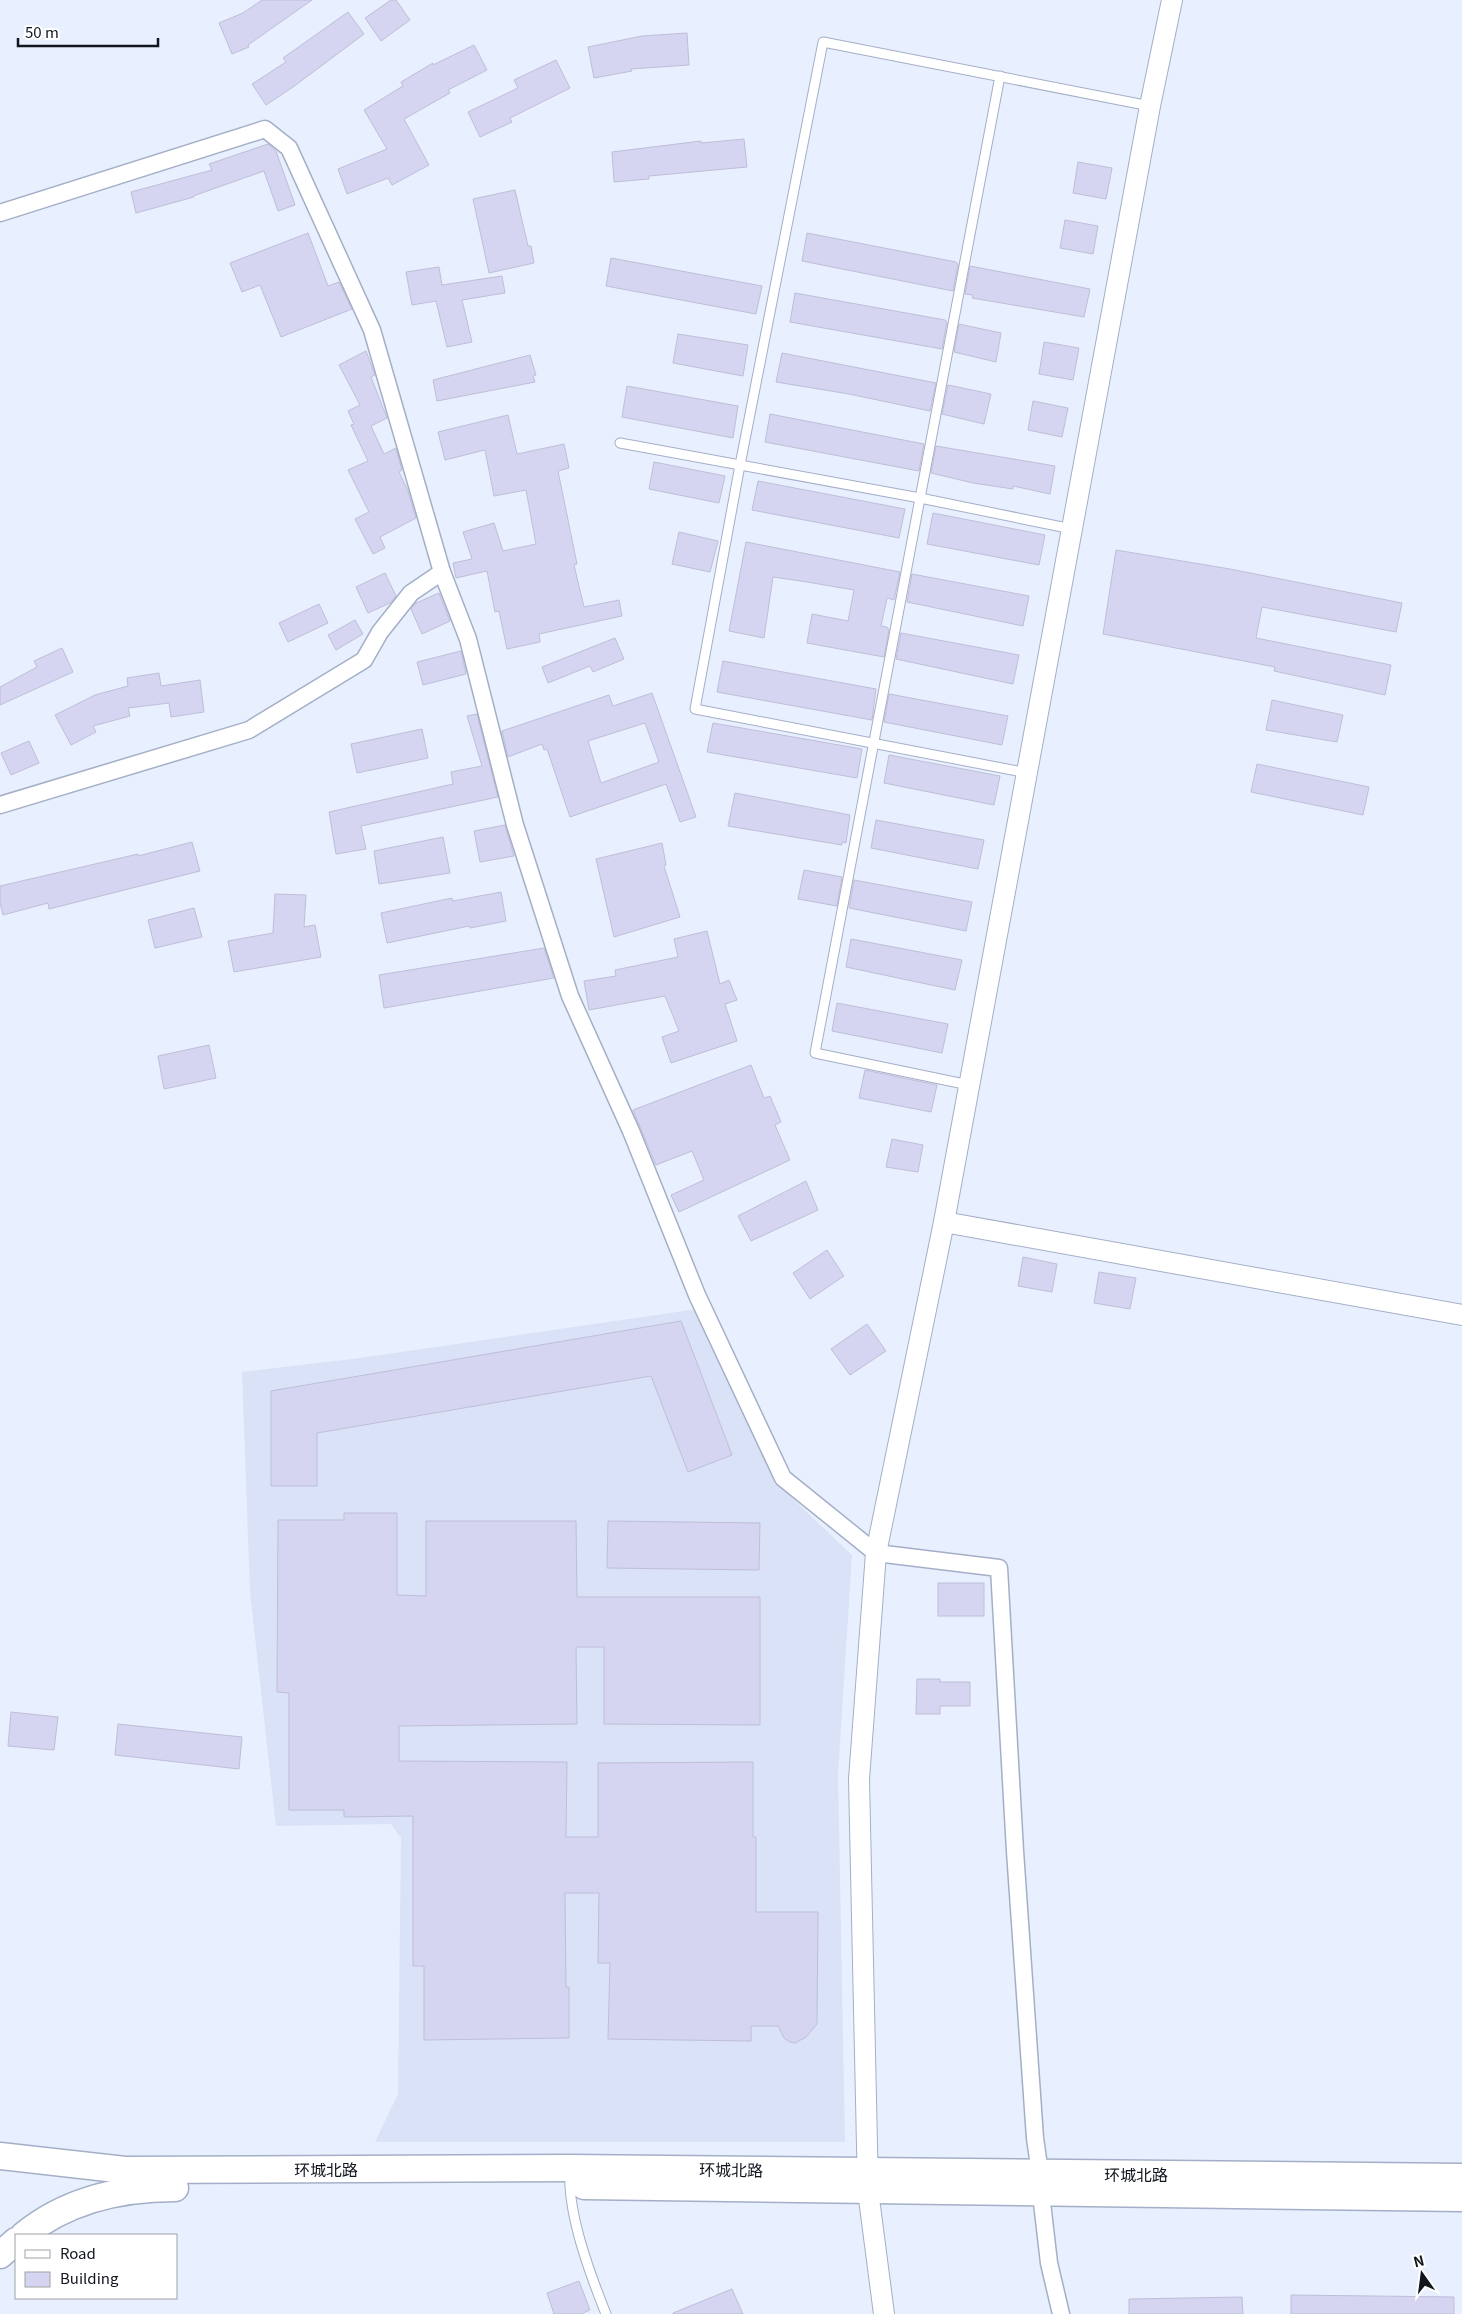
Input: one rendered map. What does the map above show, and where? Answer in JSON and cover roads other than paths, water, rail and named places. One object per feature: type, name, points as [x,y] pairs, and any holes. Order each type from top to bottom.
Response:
[{"type":"main road","name":"环城北路","points":[[0,2156],[125,2170],[1040,2184],[1462,2198]]},
{"type":"main road","name":"环城北路","points":[[25,2234],[79,2202],[140,2188],[570,2177]]},
{"type":"main road","name":"环城北路","points":[[1040,2184],[1462,2177]]},
{"type":"main road","points":[[0,2255],[15,2242]]},
{"type":"street","points":[[884,2314],[868,2181],[859,1779],[876,1553],[944,1222],[1150,106],[1172,0]]},
{"type":"street","points":[[0,213],[265,129],[289,148],[372,330],[442,572],[468,639],[515,824],[570,996],[631,1132],[696,1295],[783,1478],[876,1553],[999,1568],[1015,1861],[1035,2138],[1049,2263],[1061,2314]]},
{"type":"street","points":[[0,805],[249,730],[364,660],[380,632],[411,593],[442,572]]},
{"type":"street","points":[[944,1222],[1462,1315]]},
{"type":"lane","points":[[1028,773],[874,742],[695,710],[740,465],[824,42],[1150,106]]},
{"type":"lane","points":[[969,1085],[815,1053],[1000,76]]},
{"type":"lane","points":[[620,443],[920,498],[1072,530]]},
{"type":"lane","points":[[570,2177],[586,2264],[606,2314]]}]
